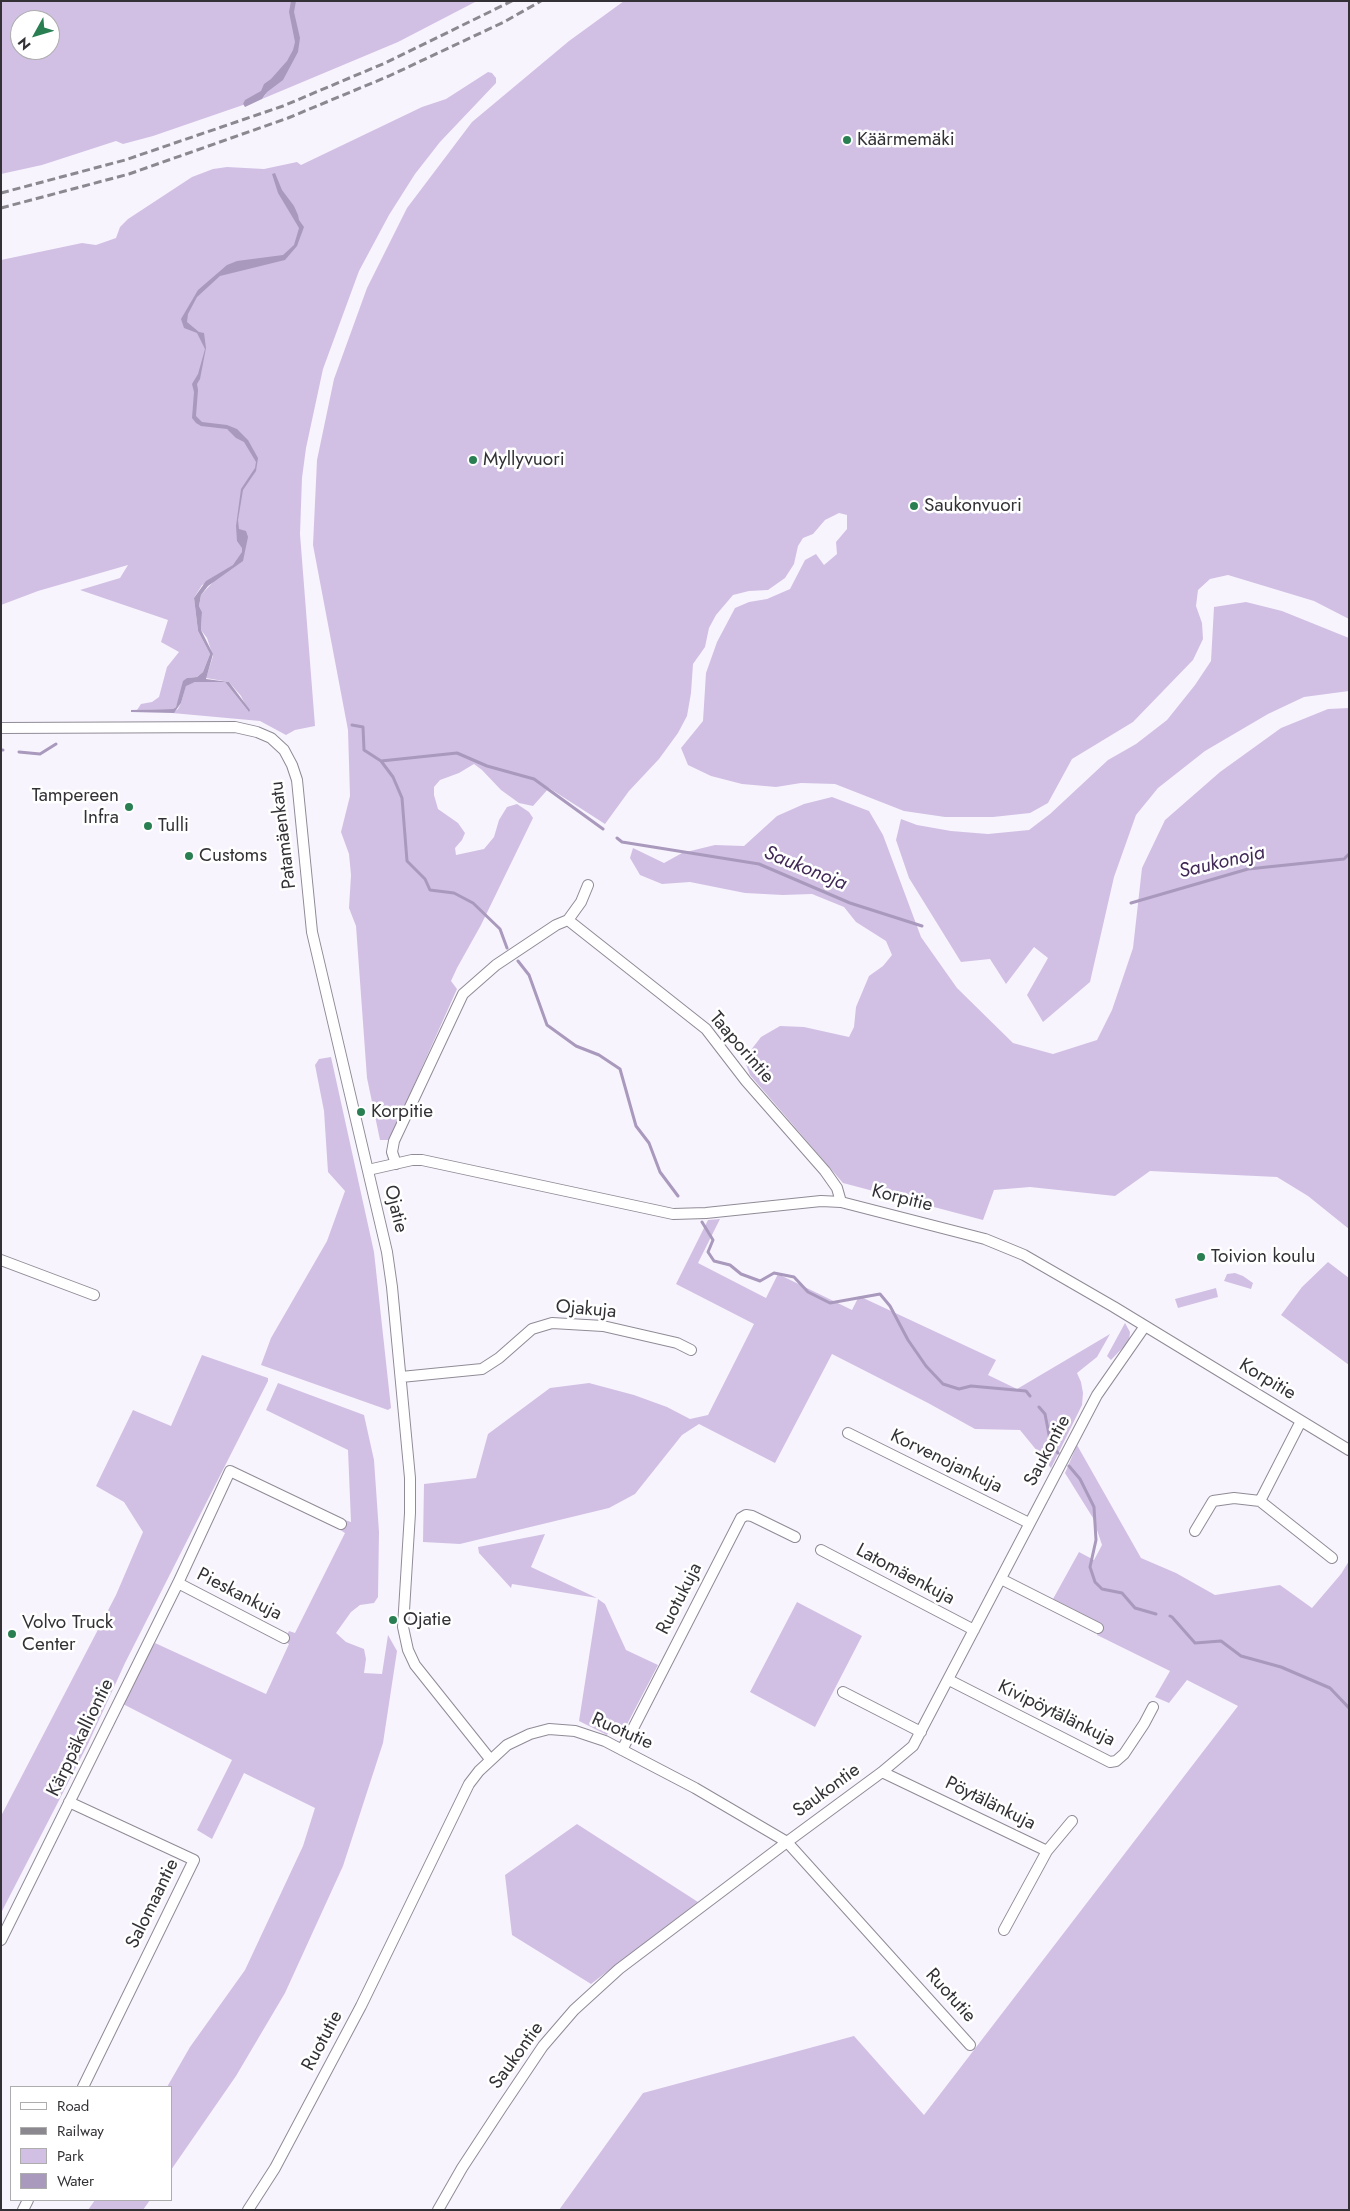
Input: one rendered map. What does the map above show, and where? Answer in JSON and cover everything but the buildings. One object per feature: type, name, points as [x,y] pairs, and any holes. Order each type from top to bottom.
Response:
[{"type":"street","name":"Patamäenkatu","points":[[1,728],[235,727],[257,732],[271,738],[284,750],[297,780],[312,932],[368,1170]]},
{"type":"street","name":"Ojatie","points":[[490,1759],[420,1672],[411,1657],[406,1642],[403,1627],[403,1611],[410,1513],[410,1478],[388,1252],[368,1170],[396,1164],[392,1152],[394,1141],[463,994],[496,966],[556,925],[568,920],[588,885]]},
{"type":"street","name":"Taaporintie","points":[[568,920],[706,1029],[746,1081],[825,1171],[837,1188],[841,1202]]},
{"type":"street","name":"Korpitie","points":[[396,1164],[422,1160],[673,1214],[706,1213],[820,1201],[841,1202],[998,1243],[1024,1255],[1145,1326],[1349,1450]]},
{"type":"street","points":[[1,1260],[94,1296]]},
{"type":"street","name":"Ojakuja","points":[[401,1377],[482,1369],[499,1358],[532,1329],[552,1323],[603,1326],[677,1343],[691,1350]]},
{"type":"street","name":"Saukontie","points":[[438,2210],[462,2168],[543,2046],[574,2010],[619,1969],[786,1842],[882,1772],[913,1746],[1097,1395],[1145,1326]]},
{"type":"street","points":[[1260,1501],[1301,1421]]},
{"type":"street","name":"Korvenojankuja","points":[[848,1433],[1029,1523]]},
{"type":"street","name":"Kärppäkalliontie","points":[[1,1940],[178,1583],[230,1471],[341,1524]]},
{"type":"street","points":[[1195,1531],[1213,1501],[1234,1498],[1260,1501],[1332,1558]]},
{"type":"street","name":"Ruotukuja","points":[[622,1750],[741,1518],[746,1514],[752,1516],[795,1537]]},
{"type":"street","name":"Latomäenkuja","points":[[821,1550],[974,1630]]},
{"type":"street","points":[[1002,1579],[1098,1628]]},
{"type":"street","name":"Pieskankuja","points":[[178,1583],[284,1638]]},
{"type":"street","name":"Kivipöytälänkuja","points":[[949,1680],[1110,1762],[1116,1761],[1124,1754],[1153,1707]]},
{"type":"street","points":[[843,1692],[921,1732]]},
{"type":"street","name":"Ruotutie","points":[[248,2210],[275,2168],[361,2006],[469,1784],[490,1759],[507,1745],[521,1737],[557,1728],[587,1733],[622,1750],[695,1788],[786,1842],[970,2045]]},
{"type":"street","name":"Pöytälänkuja","points":[[882,1772],[1047,1851],[1072,1821]]},
{"type":"street","name":"Salomaantie","points":[[69,1802],[194,1860],[83,2086]]},
{"type":"street","points":[[1004,1930],[1047,1851]]},
{"type":"green space","points":[[1,1],[477,1],[398,42],[262,99],[266,94],[243,105],[153,136],[123,144],[116,141],[42,165],[1,174]]},
{"type":"green space","points":[[624,1],[1349,1],[1349,619],[1314,601],[1228,575],[1210,579],[1198,590],[1196,606],[1202,623],[1203,639],[1193,660],[1133,722],[1072,759],[1048,803],[1030,813],[993,817],[945,817],[904,811],[835,784],[801,783],[776,787],[742,784],[711,776],[688,765],[681,748],[703,721],[706,673],[717,642],[735,608],[749,602],[767,599],[790,589],[805,560],[816,554],[824,565],[837,554],[836,542],[847,529],[847,515],[839,513],[825,520],[813,534],[803,538],[798,546],[794,564],[785,578],[768,590],[749,591],[733,595],[716,615],[709,628],[705,647],[693,664],[687,716],[678,733],[659,759],[629,791],[605,824],[549,788],[533,806],[519,803],[501,790],[474,764],[459,773],[440,780],[434,787],[438,809],[458,823],[465,833],[455,848],[456,855],[484,849],[494,837],[499,820],[507,807],[517,804],[529,812],[533,818],[481,925],[451,981],[457,989],[393,1132],[389,1140],[380,1140],[367,1078],[356,926],[349,908],[351,875],[349,854],[341,832],[350,796],[348,730],[313,545],[317,460],[334,379],[367,288],[407,208],[472,122],[569,41]]},
{"type":"green space","points":[[488,72],[492,73],[496,78],[496,83],[440,142],[415,174],[389,215],[359,271],[323,369],[306,448],[302,478],[300,534],[315,726],[295,730],[286,735],[260,721],[172,713],[178,709],[181,703],[186,685],[195,682],[225,682],[249,712],[241,696],[229,682],[206,678],[213,656],[207,638],[201,630],[202,612],[199,606],[201,595],[214,581],[202,585],[194,598],[198,631],[210,654],[203,672],[197,677],[187,678],[176,707],[173,709],[137,710],[141,704],[152,702],[159,697],[167,667],[179,652],[161,642],[168,620],[80,590],[120,578],[128,565],[38,591],[1,605],[1,260],[82,243],[96,245],[116,238],[120,227],[128,219],[192,177],[213,169],[227,167],[264,169],[297,162],[301,165],[422,107],[446,99]]},
{"type":"green space","points":[[1246,602],[1282,611],[1349,638],[1349,691],[1304,697],[1268,714],[1205,751],[1158,788],[1136,815],[1114,877],[1090,982],[1043,1022],[1027,995],[1048,958],[1034,947],[1006,984],[990,959],[961,962],[909,878],[896,840],[901,819],[917,825],[951,831],[988,834],[1029,830],[1050,814],[1108,760],[1136,744],[1167,720],[1195,685],[1211,661],[1214,607]]},
{"type":"green space","points":[[1349,708],[1349,1229],[1308,1196],[1277,1177],[1150,1171],[1115,1196],[1030,1187],[994,1190],[983,1220],[843,1183],[750,1075],[744,1059],[761,1037],[780,1026],[804,1027],[849,1037],[854,1027],[856,1007],[869,976],[883,966],[892,955],[886,941],[856,922],[844,907],[812,894],[745,893],[690,882],[662,884],[640,875],[630,858],[633,848],[664,863],[682,853],[715,845],[744,846],[777,816],[804,804],[832,797],[869,811],[883,835],[921,937],[957,988],[1013,1043],[1053,1054],[1097,1040],[1112,1010],[1133,948],[1142,868],[1165,820],[1220,772],[1281,728],[1328,709]]},
{"type":"green space","points":[[331,1057],[374,1252],[391,1408],[388,1410],[261,1365],[271,1338],[327,1241],[345,1191],[328,1172],[324,1111],[315,1065],[319,1059]]},
{"type":"green space","points":[[720,1219],[698,1263],[766,1298],[778,1274],[852,1310],[859,1296],[996,1360],[988,1375],[1017,1389],[1110,1334],[1097,1357],[1077,1373],[1083,1393],[1082,1405],[1051,1468],[1020,1430],[975,1429],[832,1354],[775,1463],[699,1424],[682,1435],[635,1494],[609,1508],[460,1544],[423,1542],[424,1484],[476,1478],[488,1434],[550,1388],[589,1383],[634,1395],[667,1407],[690,1419],[708,1415],[754,1324],[676,1284],[708,1220]]},
{"type":"green space","points":[[1328,1262],[1349,1278],[1349,1365],[1281,1315],[1302,1287]]},
{"type":"green space","points":[[1235,1273],[1253,1283],[1251,1289],[1224,1281],[1227,1274]]},
{"type":"green space","points":[[1216,1288],[1218,1297],[1178,1308],[1175,1299]]},
{"type":"green space","points":[[1125,1323],[1130,1332],[1129,1341],[1111,1360],[1107,1356]]},
{"type":"green space","points":[[202,1355],[268,1378],[268,1381],[125,1663],[88,1744],[1,1913],[1,1816],[116,1595],[143,1532],[124,1502],[96,1486],[133,1410],[171,1426]]},
{"type":"green space","points":[[278,1383],[364,1415],[374,1460],[379,1532],[378,1597],[374,1603],[360,1605],[351,1612],[336,1633],[346,1642],[364,1649],[366,1659],[364,1673],[382,1674],[388,1635],[397,1651],[383,1743],[343,1866],[285,1993],[236,2076],[172,2169],[172,2086],[168,2086],[190,2047],[245,1970],[303,1846],[315,1808],[244,1773],[212,1839],[197,1830],[232,1760],[121,1703],[142,1662],[155,1643],[266,1694],[289,1644],[284,1641],[289,1631],[295,1633],[345,1533],[340,1530],[345,1520],[351,1522],[348,1450],[266,1410]]},
{"type":"green space","points":[[1077,1445],[1141,1558],[1176,1573],[1215,1595],[1280,1585],[1312,1608],[1341,1574],[1349,1561],[1349,2210],[559,2210],[643,2093],[854,2036],[924,2115],[1238,1706],[1187,1680],[1169,1703],[1155,1697],[1170,1671],[1097,1635],[1100,1623],[1053,1599],[1079,1552],[1094,1560],[1102,1545],[1093,1518],[1065,1473]]},
{"type":"green space","points":[[545,1534],[531,1567],[597,1598],[512,1584],[511,1588],[479,1553],[478,1547]]},
{"type":"green space","points":[[598,1599],[605,1604],[626,1650],[658,1665],[623,1732],[612,1725],[607,1735],[579,1721]]},
{"type":"green space","points":[[797,1602],[862,1636],[815,1727],[750,1692]]},
{"type":"green space","points":[[577,1824],[698,1902],[591,1984],[512,1935],[505,1875]]},
{"type":"green space","points":[[94,2201],[149,2201],[143,2210],[88,2210]]},
{"type":"water","points":[[291,1],[296,1],[294,12],[300,38],[298,52],[283,80],[267,92],[262,99],[245,107],[243,104],[245,100],[261,91],[264,84],[287,61],[293,50],[295,42],[289,12]]},
{"type":"water","points":[[275,173],[282,190],[294,206],[299,220],[304,227],[297,246],[285,260],[220,276],[197,297],[188,314],[187,322],[199,332],[204,333],[206,348],[200,379],[197,384],[196,416],[202,422],[227,425],[237,429],[248,440],[258,458],[256,471],[243,490],[238,520],[239,529],[246,531],[248,537],[243,561],[208,586],[201,595],[199,606],[202,612],[201,630],[213,654],[206,679],[229,682],[250,710],[249,712],[225,682],[195,682],[186,686],[181,703],[174,713],[131,712],[131,710],[173,709],[176,707],[183,681],[187,678],[197,677],[203,672],[210,654],[198,631],[194,598],[206,581],[233,565],[242,552],[242,548],[237,541],[236,526],[241,489],[255,468],[256,462],[244,442],[236,438],[227,429],[201,426],[192,418],[194,392],[192,384],[198,374],[205,349],[197,333],[184,328],[181,319],[198,290],[227,265],[237,261],[283,255],[294,245],[299,228],[278,193],[272,174]]},
{"type":"waterway","name":"Saukonoja","points":[[352,725],[363,727],[364,750],[381,761],[457,753],[487,766],[534,779],[603,829]]},
{"type":"waterway","points":[[19,752],[40,754],[56,744]]},
{"type":"waterway","points":[[381,761],[393,777],[402,798],[407,861],[425,879],[430,890],[454,893],[473,903],[500,929],[507,948]]},
{"type":"waterway","name":"Saukonoja","points":[[617,838],[622,842],[759,864],[850,903],[922,926]]},
{"type":"waterway","name":"Saukonoja","points":[[1131,903],[1248,869],[1344,859],[1349,854]]},
{"type":"waterway","points":[[518,961],[529,975],[547,1025],[576,1046],[599,1055],[620,1069],[636,1126],[649,1143],[660,1172],[678,1196]]},
{"type":"waterway","points":[[702,1222],[713,1240],[708,1252],[714,1261],[730,1265],[741,1274],[760,1281],[774,1273],[794,1277],[808,1292],[830,1303],[880,1294],[890,1306],[908,1340],[926,1366],[943,1384],[959,1389],[971,1386],[1026,1391],[1030,1396]]},
{"type":"waterway","points":[[1039,1407],[1045,1414],[1051,1445],[1058,1453]]},
{"type":"waterway","points":[[1069,1466],[1080,1479],[1094,1507],[1096,1540],[1090,1567],[1095,1582],[1102,1589],[1122,1593],[1135,1608],[1156,1614]]},
{"type":"waterway","points":[[1170,1616],[1195,1643],[1221,1641],[1241,1656],[1281,1667],[1330,1688],[1349,1708]]},
{"type":"railway","points":[[1,193],[125,160],[283,106],[385,63],[512,1]]},
{"type":"railway","points":[[1,208],[129,174],[288,118],[389,76],[504,22],[541,1]]},
{"type":"place","name":"Käärmemäki","points":[[847,140]]},
{"type":"place","name":"Myllyvuori","points":[[473,460]]},
{"type":"place","name":"Saukonvuori","points":[[914,506]]},
{"type":"place","name":"Tampereen Infra","points":[[129,807]]},
{"type":"place","name":"Tulli","points":[[148,826]]},
{"type":"place","name":"Customs","points":[[189,856]]},
{"type":"place","name":"Korpitie","points":[[361,1112]]},
{"type":"place","name":"Toivion koulu","points":[[1201,1257]]},
{"type":"place","name":"Ojatie","points":[[393,1620]]},
{"type":"place","name":"Volvo Truck Center","points":[[12,1634]]}]
